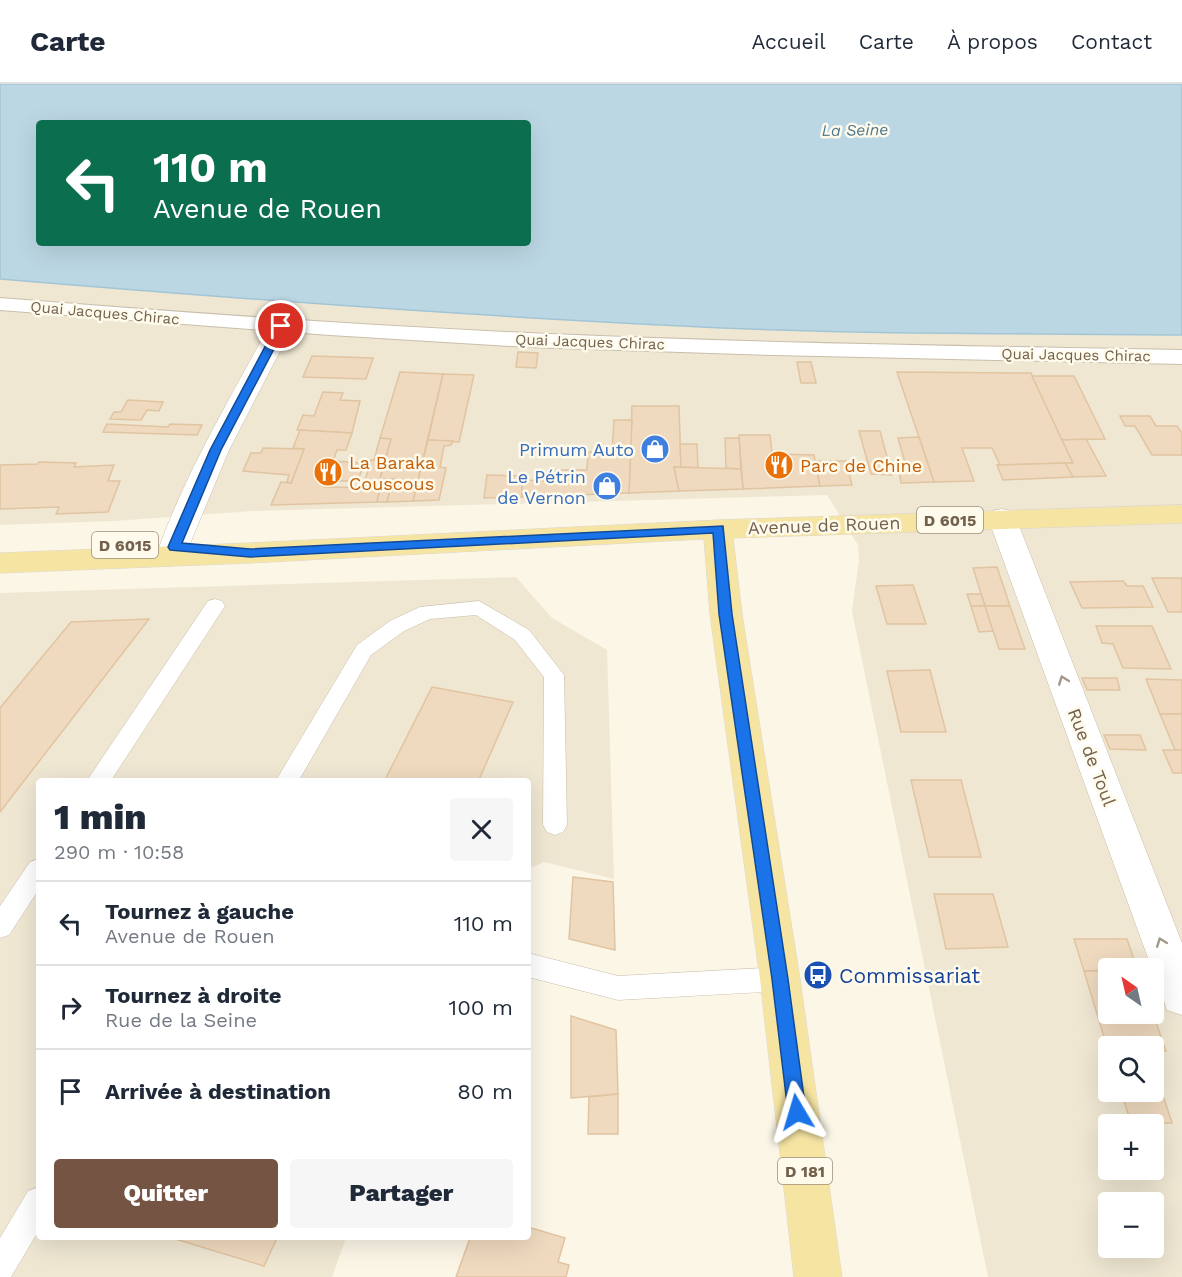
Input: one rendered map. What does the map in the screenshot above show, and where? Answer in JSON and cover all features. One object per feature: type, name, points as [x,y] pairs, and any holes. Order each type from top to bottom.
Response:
[{"type":"main road","name":"Avenue de Rouen","points":[[0,542],[250,553],[718,529],[1002,518],[1182,514]]},
{"type":"main road","name":"D 181","points":[[718,529],[726,614],[780,979],[818,1277]]},
{"type":"main road","name":"Avenue de Rouen","points":[[0,563],[173,551]]},
{"type":"street","name":"Quai Jacques Chirac","points":[[0,304],[281,326],[528,340],[822,351],[1182,357]]},
{"type":"street","points":[[173,551],[216,450],[281,326]]},
{"type":"street","name":"Rue de Toul","points":[[1002,518],[1182,996]]},
{"type":"lane","points":[[101,778],[215,606]]},
{"type":"lane","points":[[288,778],[364,650],[397,626],[427,612],[479,608],[522,635],[554,675],[555,825]]},
{"type":"lane","points":[[0,927],[36,873]]},
{"type":"lane","points":[[531,966],[618,988],[780,979]]},
{"type":"lane","points":[[0,1267],[36,1207]]},
{"type":"shaded area","points":[[0,279],[298,303],[683,326],[831,332],[1182,335],[1182,1277],[988,1277],[852,611],[859,560],[858,545],[827,495],[253,511],[114,521],[0,525]]},
{"type":"shaded area","points":[[516,577],[552,618],[607,650],[614,879],[544,862],[531,868],[531,778],[36,778],[36,1240],[345,1240],[332,1277],[0,1277],[0,593]]},
{"type":"water","name":"La Seine","points":[[0,84],[1182,84],[1182,335],[745,329],[512,317],[0,279]]},
{"type":"building","points":[[518,352],[538,353],[536,368],[516,367]]},
{"type":"building","points":[[312,356],[373,358],[366,379],[303,377]]},
{"type":"building","points":[[797,362],[811,362],[816,383],[801,383]]},
{"type":"building","points":[[400,372],[443,374],[413,501],[387,502],[391,484],[395,484],[397,479],[380,479],[391,439],[380,438]]},
{"type":"building","points":[[897,372],[1031,373],[1073,463],[1000,465],[992,448],[962,448],[974,481],[934,482]]},
{"type":"building","points":[[443,374],[474,375],[459,442],[428,440]]},
{"type":"building","points":[[1032,376],[1074,376],[1105,439],[1062,440]]},
{"type":"building","points":[[323,392],[343,393],[340,400],[360,401],[352,433],[297,430],[303,415],[314,416]]},
{"type":"building","points":[[128,400],[163,402],[159,411],[147,410],[141,420],[110,419],[114,412],[121,412]]},
{"type":"building","name":"Primum Auto","points":[[632,406],[679,406],[681,467],[674,467],[679,491],[629,493]]},
{"type":"building","points":[[1120,416],[1150,416],[1156,426],[1177,426],[1182,433],[1182,455],[1152,455],[1135,426],[1125,426]]},
{"type":"building","points":[[614,420],[632,420],[629,493],[522,497],[522,480],[554,481],[555,470],[587,470],[588,452],[612,452]]},
{"type":"building","points":[[107,424],[168,427],[170,424],[202,425],[197,435],[103,432]]},
{"type":"building","name":"La Baraka Couscous","points":[[300,430],[352,433],[346,450],[337,450],[333,461],[364,463],[358,481],[328,481],[325,487],[380,488],[377,502],[271,505],[281,482],[291,483],[304,449],[293,448]]},
{"type":"building","points":[[859,431],[880,431],[892,475],[871,474]]},
{"type":"building","name":"Parc de Chine","points":[[739,435],[770,435],[772,454],[814,455],[820,486],[743,489]]},
{"type":"building","points":[[919,437],[934,482],[901,483],[899,472],[908,473],[898,438]]},
{"type":"building","points":[[380,438],[391,439],[385,460],[374,460]]},
{"type":"building","points":[[725,438],[739,438],[741,469],[726,468]]},
{"type":"building","points":[[1086,439],[1106,476],[1073,477],[1065,463],[1073,463],[1062,440]]},
{"type":"building","points":[[428,440],[453,441],[451,445],[444,446],[440,467],[446,468],[439,500],[413,501]]},
{"type":"building","points":[[680,444],[697,444],[698,468],[681,467]]},
{"type":"building","points":[[263,448],[304,449],[291,483],[287,482],[289,475],[243,471],[251,453],[261,453]]},
{"type":"building","points":[[371,460],[385,460],[377,488],[363,488]]},
{"type":"building","points":[[815,461],[846,461],[852,485],[820,486]]},
{"type":"building","points":[[39,462],[76,463],[74,467],[114,465],[108,481],[120,481],[108,512],[56,514],[59,507],[0,509],[0,465],[38,464]]},
{"type":"building","points":[[1065,463],[1073,477],[1003,480],[997,465]]},
{"type":"building","points":[[674,467],[741,469],[743,489],[679,491]]},
{"type":"building","points":[[487,475],[522,476],[522,497],[484,498]]},
{"type":"building","points":[[380,488],[390,488],[387,502],[377,502]]},
{"type":"building","points":[[997,567],[1010,606],[985,606],[973,568]]},
{"type":"building","points":[[1152,578],[1182,578],[1182,612],[1168,612]]},
{"type":"building","points":[[1123,581],[1127,586],[1143,586],[1153,607],[1082,608],[1070,582]]},
{"type":"building","points":[[913,585],[926,624],[887,624],[876,586]]},
{"type":"building","points":[[967,594],[981,594],[985,606],[971,606]]},
{"type":"building","points":[[971,606],[985,606],[993,631],[979,632]]},
{"type":"building","points":[[985,606],[1010,606],[1025,649],[999,649]]},
{"type":"building","points":[[149,619],[0,812],[0,708],[71,622]]},
{"type":"building","points":[[1096,626],[1152,626],[1171,669],[1123,668],[1113,644],[1102,643]]},
{"type":"building","points":[[930,670],[946,732],[901,732],[887,671]]},
{"type":"building","points":[[1082,678],[1117,678],[1120,690],[1087,690]]},
{"type":"building","points":[[1146,679],[1182,680],[1182,714],[1160,714]]},
{"type":"building","points":[[432,687],[513,702],[480,778],[386,778]]},
{"type":"building","points":[[1160,714],[1182,714],[1182,750],[1175,750]]},
{"type":"building","points":[[1104,735],[1140,735],[1146,750],[1110,749]]},
{"type":"building","points":[[1163,750],[1182,750],[1182,773],[1173,773]]},
{"type":"building","points":[[911,780],[961,780],[981,857],[929,857]]},
{"type":"building","points":[[573,877],[613,882],[615,950],[569,939]]},
{"type":"building","points":[[934,894],[993,894],[1008,947],[946,949]]},
{"type":"building","points":[[1074,939],[1127,939],[1133,958],[1098,958],[1098,970],[1084,971]]},
{"type":"building","points":[[1084,971],[1098,971],[1098,1017]]},
{"type":"building","points":[[571,1016],[616,1030],[618,1094],[571,1098]]},
{"type":"building","points":[[1100,1024],[1157,1024],[1161,1036],[1104,1036]]},
{"type":"building","points":[[618,1094],[618,1134],[588,1134],[589,1097]]},
{"type":"building","points":[[1164,1099],[1172,1123],[1164,1123],[1164,1114],[1128,1114],[1124,1102],[1164,1102]]},
{"type":"building","points":[[531,1228],[565,1238],[558,1262],[569,1265],[566,1277],[456,1277],[469,1240],[531,1240]]},
{"type":"building","points":[[179,1240],[276,1240],[264,1266]]},
{"type":"place","name":"Primum Auto","points":[[655,449]]},
{"type":"place","name":"Parc de Chine","points":[[779,465]]},
{"type":"place","name":"La Baraka Couscous","points":[[328,472]]},
{"type":"place","name":"Le Pétrin de Vernon","points":[[607,486]]},
{"type":"place","name":"Commissariat","points":[[818,975]]},
{"type":"route","points":[[281,326],[216,450],[174,547],[250,553],[718,529],[726,614],[780,979],[797,1112]]}]
